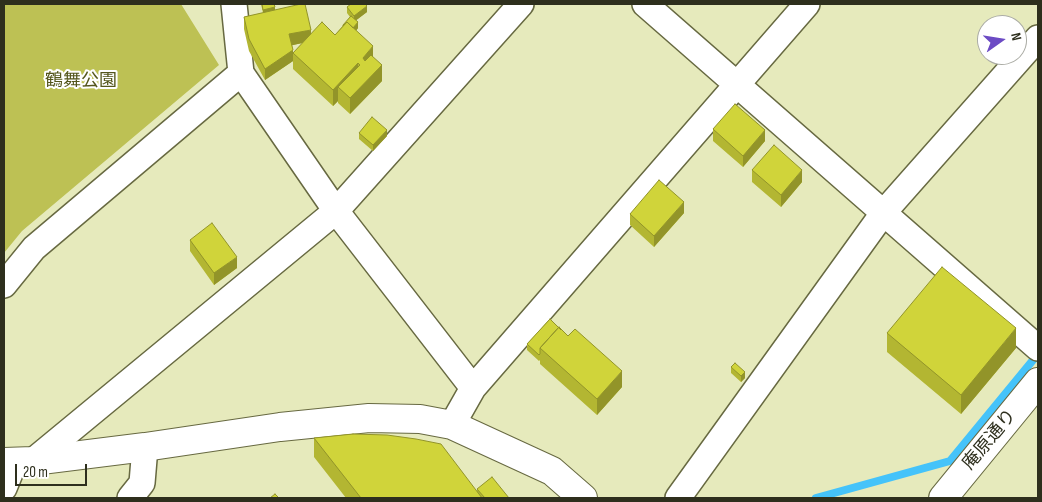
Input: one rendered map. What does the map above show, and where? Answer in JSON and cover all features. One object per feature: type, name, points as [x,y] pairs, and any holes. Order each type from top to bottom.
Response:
[{"type":"street","points":[[234,4],[241,73],[336,211],[472,388]]},
{"type":"street","points":[[4,488],[17,462],[336,211],[521,4]]},
{"type":"street","points":[[645,4],[1038,348]]},
{"type":"street","points":[[452,425],[472,388],[807,4]]},
{"type":"street","points":[[678,498],[884,212],[1038,38]]},
{"type":"street","points":[[4,285],[34,248],[241,73]]},
{"type":"street","name":"庵原通り","points":[[942,498],[1038,382]]},
{"type":"street","points":[[17,462],[145,447],[280,427],[369,418],[420,419],[452,425],[552,472],[583,498]]},
{"type":"street","points":[[130,498],[142,483],[145,447]]},
{"type":"green space","name":"鶴舞公園","points":[[4,4],[181,4],[219,65],[22,231],[4,253]]},
{"type":"building","points":[[262,4],[274,4],[275,7],[263,10]]},
{"type":"building","points":[[305,4],[311,30],[289,34],[293,50],[265,69],[249,39],[244,17]]},
{"type":"building","points":[[351,4],[365,4],[367,6],[354,16],[347,7]]},
{"type":"building","points":[[351,16],[358,22],[353,28],[347,22],[343,26],[343,25]]},
{"type":"building","points":[[322,22],[335,35],[347,22],[373,46],[363,58],[365,61],[371,55],[382,65],[350,98],[338,87],[360,65],[358,63],[333,90],[293,53]]},
{"type":"building","points":[[735,104],[765,130],[743,156],[713,129]]},
{"type":"building","points":[[372,117],[387,130],[373,145],[359,133]]},
{"type":"building","points":[[774,145],[802,170],[781,195],[752,170]]},
{"type":"building","points":[[659,180],[684,202],[654,236],[630,214]]},
{"type":"building","points":[[212,223],[237,257],[214,273],[190,240]]},
{"type":"building","points":[[942,267],[1016,328],[961,395],[887,333]]},
{"type":"building","points":[[550,319],[559,328],[540,348],[539,355],[527,344]]},
{"type":"building","points":[[559,327],[568,336],[575,329],[622,371],[597,399],[540,348]]},
{"type":"building","points":[[735,363],[745,372],[741,376],[731,367]]},
{"type":"building","points":[[353,434],[387,435],[441,444],[482,498],[361,498],[314,438]]},
{"type":"building","points":[[492,477],[509,498],[485,498],[477,489]]},
{"type":"building","points":[[275,494],[279,498],[270,498]]},
{"type":"waterway","points":[[816,498],[950,461],[1038,354]]}]
